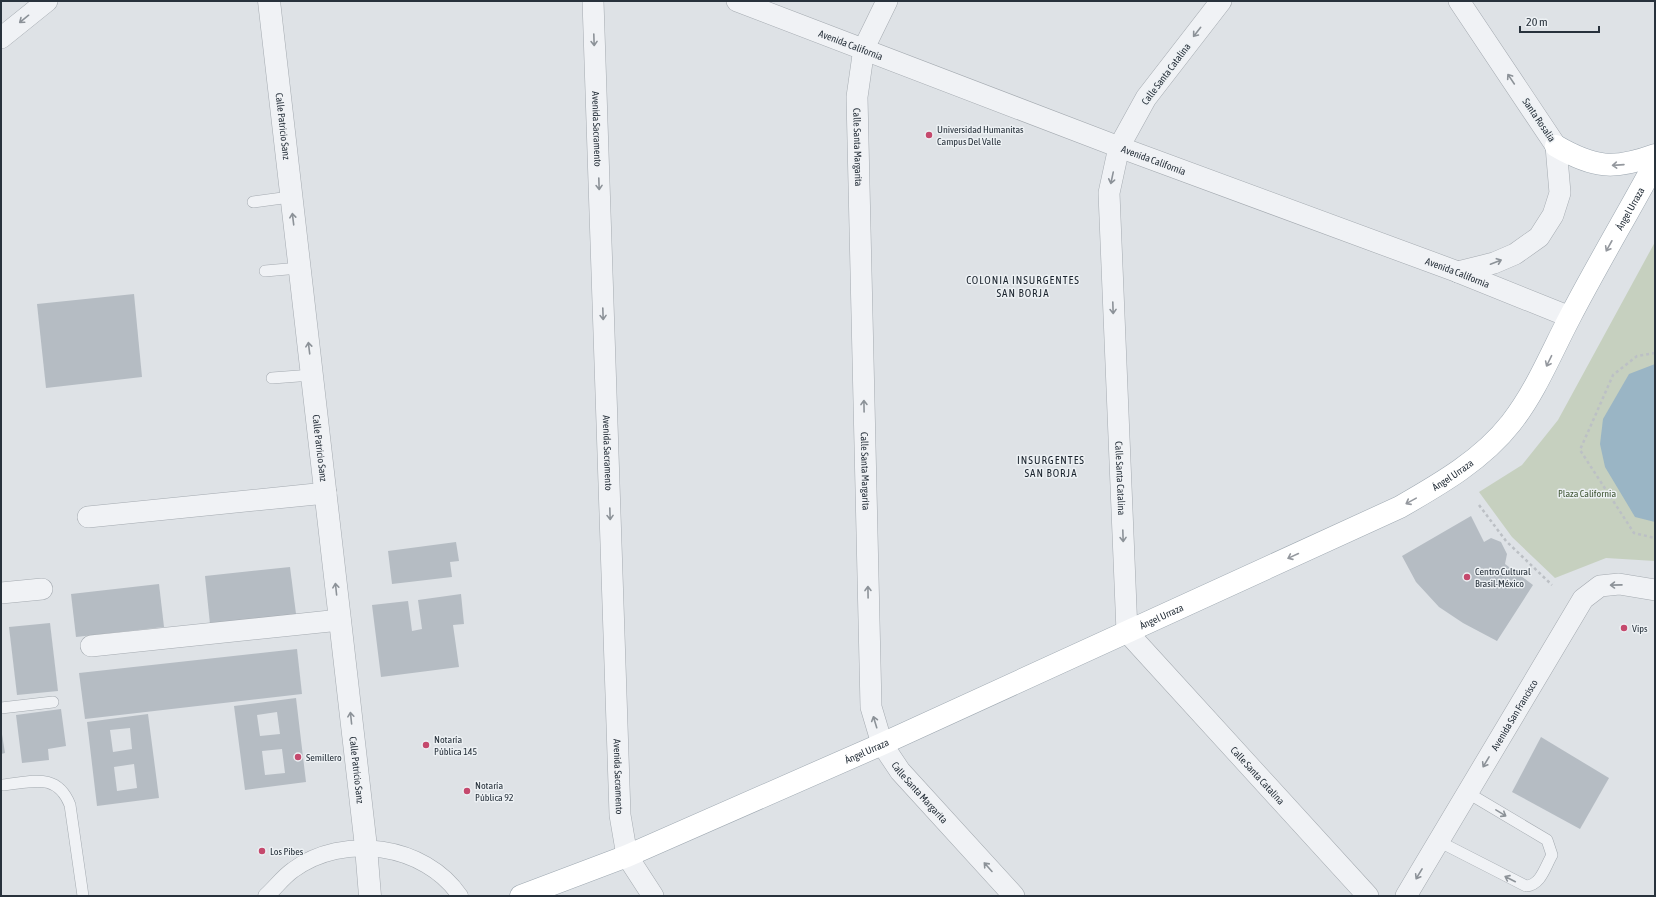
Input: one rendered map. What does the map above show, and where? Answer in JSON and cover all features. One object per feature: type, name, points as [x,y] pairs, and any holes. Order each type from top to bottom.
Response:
[{"type":"main road","points":[[1556,146],[1574,156],[1593,163],[1613,166],[1632,163],[1655,155]]},
{"type":"main road","name":"Ángel Urraza","points":[[521,896],[627,856],[882,744],[1400,507],[1447,481],[1478,456],[1511,424],[1538,382],[1570,317],[1655,163]]},
{"type":"street","points":[[1,38],[47,1]]},
{"type":"street","name":"Calle Patricio Sanz","points":[[269,1],[290,197],[326,493],[366,847],[370,896]]},
{"type":"street","name":"Avenida Sacramento","points":[[593,1],[620,815],[627,856],[653,896]]},
{"type":"street","name":"Avenida California","points":[[737,1],[864,48],[1119,147],[1458,272],[1570,317]]},
{"type":"street","name":"Calle Santa Margarita","points":[[887,1],[864,48],[857,97],[871,707],[882,744],[900,771],[1014,896]]},
{"type":"street","name":"Calle Santa Catalina","points":[[1221,1],[1146,98],[1119,147],[1109,193],[1127,632],[1368,896]]},
{"type":"street","name":"Santa Rosalia","points":[[1458,272],[1494,264],[1515,254],[1539,237],[1553,214],[1560,193],[1556,146],[1459,1]]},
{"type":"street","points":[[88,517],[326,493]]},
{"type":"street","name":"Avenida San Francisco","points":[[1406,896],[1583,599],[1600,586],[1619,584],[1655,590]]},
{"type":"street","points":[[1,593],[42,589]]},
{"type":"street","points":[[91,646],[340,620]]},
{"type":"street","points":[[266,896],[293,870],[327,853],[366,847],[398,852],[429,866],[454,887],[460,896]]},
{"type":"lane","points":[[253,202],[290,197]]},
{"type":"lane","points":[[266,271],[299,268]]},
{"type":"lane","points":[[272,378],[312,375]]},
{"type":"lane","points":[[1,708],[53,702]]},
{"type":"lane","points":[[3,785],[41,781],[54,784],[65,792],[70,805],[83,896]]},
{"type":"lane","points":[[1438,841],[1526,886],[1532,886],[1538,882],[1552,855],[1547,840],[1468,793]]},
{"type":"path","points":[[1655,353],[1637,356],[1613,375],[1580,450],[1634,533],[1655,538]]},
{"type":"path","points":[[1480,505],[1506,541],[1552,585]]},
{"type":"green space","name":"Plaza California","points":[[1655,242],[1655,561],[1606,558],[1555,578],[1512,537],[1479,492],[1522,465],[1558,420]]},
{"type":"water","points":[[1655,364],[1655,522],[1635,517],[1605,467],[1600,444],[1603,419],[1629,374]]},
{"type":"building","points":[[134,294],[142,377],[46,388],[37,304]]},
{"type":"building","name":"Centro Cultural Brasil-México","points":[[1471,516],[1484,542],[1491,538],[1501,542],[1507,554],[1505,564],[1533,585],[1497,641],[1463,623],[1439,607],[1416,582],[1402,556]]},
{"type":"building","points":[[456,542],[459,561],[450,562],[452,577],[392,584],[388,551]]},
{"type":"building","points":[[290,567],[296,614],[210,624],[205,576]]},
{"type":"building","points":[[159,584],[164,627],[76,637],[71,594]]},
{"type":"building","points":[[461,594],[464,624],[453,625],[459,667],[381,677],[372,605],[408,601],[412,631],[422,629],[418,600]]},
{"type":"building","points":[[50,623],[58,691],[17,695],[9,627]]},
{"type":"building","points":[[297,649],[302,694],[85,719],[79,673]]},
{"type":"building","points":[[296,698],[306,782],[245,790],[234,706]],"holes":[[[277,712],[280,734],[260,736],[257,715]],[[282,749],[285,773],[265,775],[262,751]]]},
{"type":"building","points":[[61,709],[66,746],[48,749],[49,760],[22,763],[16,715]]},
{"type":"building","points":[[148,714],[159,798],[97,806],[87,722]],"holes":[[[130,728],[132,749],[113,752],[110,730]],[[134,764],[137,788],[117,791],[114,767]]]},
{"type":"building","points":[[1,728],[5,753],[1,754]]},
{"type":"building","points":[[1541,737],[1609,778],[1580,829],[1512,792]]},
{"type":"place","name":"Universidad Humanitas Campus Del Valle","points":[[929,135]]},
{"type":"place","name":"Centro Cultural Brasil-México","points":[[1467,577]]},
{"type":"place","name":"Vips","points":[[1624,628]]},
{"type":"place","name":"Notaría Pública 145","points":[[426,745]]},
{"type":"place","name":"Semillero","points":[[298,757]]},
{"type":"place","name":"Notaría Pública 92","points":[[467,791]]},
{"type":"place","name":"Los Pibes","points":[[262,851]]},
{"type":"district","name":"COLONIA INSURGENTES SAN BORJA","points":[[1023,286]]},
{"type":"district","name":"INSURGENTES SAN BORJA","points":[[1051,466]]}]
